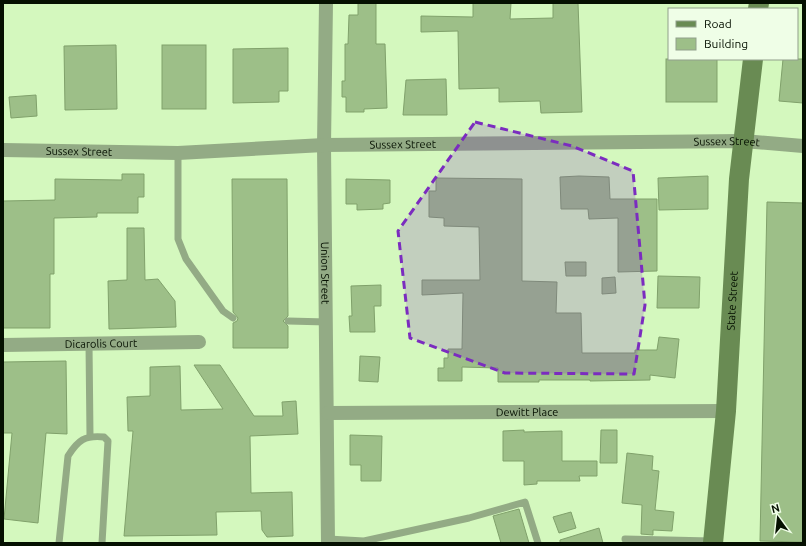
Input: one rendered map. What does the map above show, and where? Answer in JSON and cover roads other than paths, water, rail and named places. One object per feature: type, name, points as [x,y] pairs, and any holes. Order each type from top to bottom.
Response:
[{"type":"street","name":"Union Street","points":[[326,3],[324,145],[328,322],[328,541]]},
{"type":"street","name":"State Street","points":[[713,542],[726,411],[739,179],[753,60]]},
{"type":"street","name":"Sussex Street","points":[[3,150],[178,153],[324,145],[743,141],[803,146]]},
{"type":"street","name":"Dicarolis Court","points":[[3,345],[199,342]]},
{"type":"street","name":"Dewitt Place","points":[[328,412],[726,411]]},
{"type":"lane","points":[[178,153],[178,239],[186,259],[223,312],[233,318]]},
{"type":"lane","points":[[288,322],[328,322]]},
{"type":"lane","points":[[89,344],[90,436]]},
{"type":"lane","points":[[59,543],[68,456],[76,444],[90,436],[104,436],[108,441],[102,543]]},
{"type":"lane","points":[[328,541],[364,541],[468,518],[525,502],[538,543]]},
{"type":"lane","points":[[625,539],[713,542]]}]
